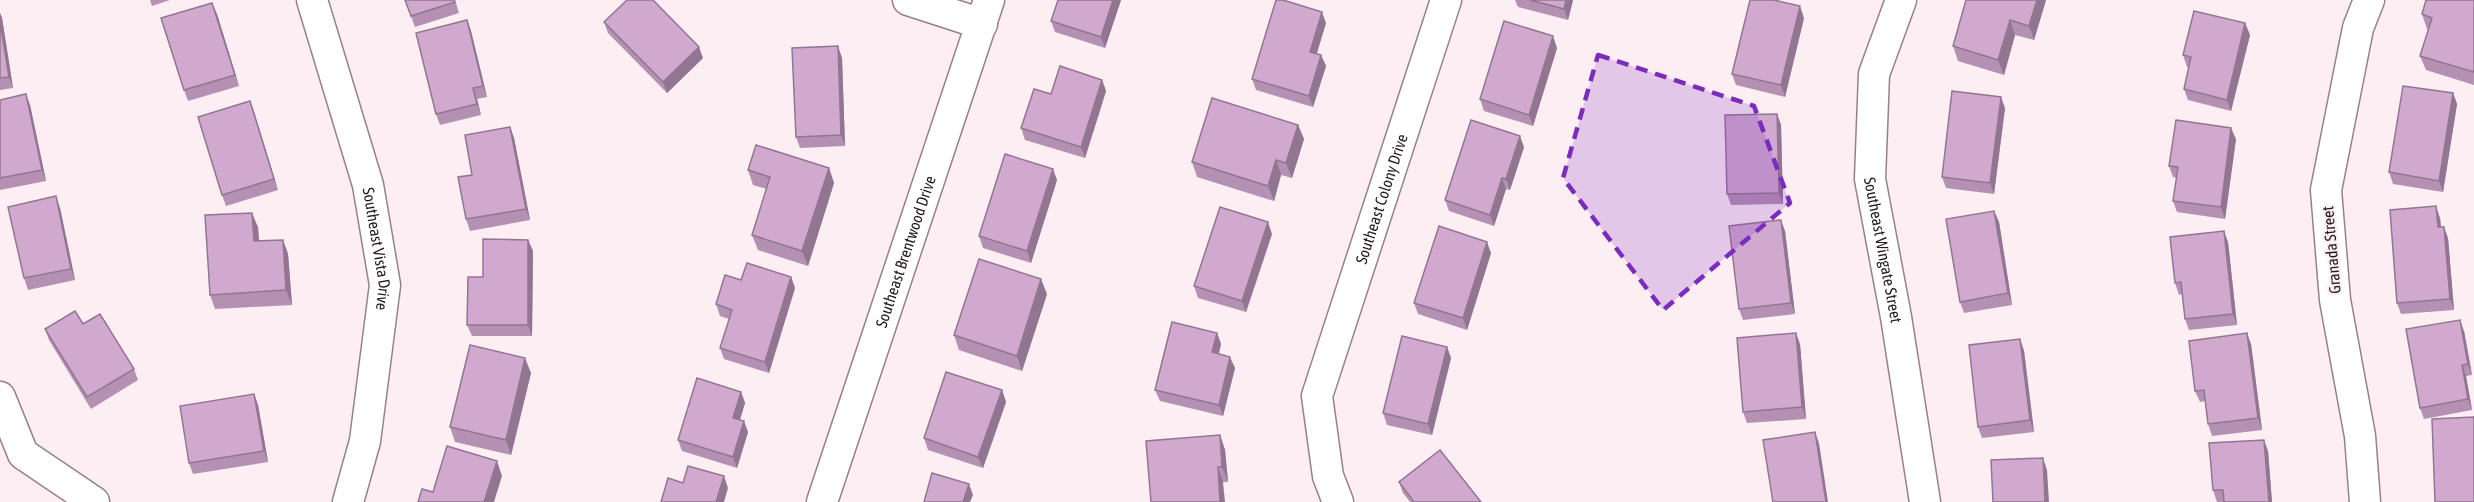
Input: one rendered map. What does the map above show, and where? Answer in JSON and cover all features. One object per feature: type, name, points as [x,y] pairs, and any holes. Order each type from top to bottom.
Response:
[{"type":"street","name":"Southeast Vista Drive","points":[[312,0],[368,185],[385,285],[365,441],[348,502]]},
{"type":"street","points":[[908,0],[985,12]]},
{"type":"street","name":"Southeast Colony Drive","points":[[1338,502],[1328,476],[1317,396],[1446,0]]},
{"type":"street","name":"Southeast Wingate Street","points":[[1901,0],[1875,74],[1870,179],[1896,317],[1925,502]]},
{"type":"street","name":"Granada Street","points":[[2365,502],[2360,436],[2335,300],[2326,190],[2358,28],[2369,0]]},
{"type":"street","name":"Southeast Brentwood Drive","points":[[822,502],[985,12]]},
{"type":"street","points":[[0,397],[22,454],[94,502]]},
{"type":"highlighted area","points":[[1598,55],[1754,106],[1790,203],[1663,310],[1563,178]]},
{"type":"building","points":[[405,0],[454,0],[455,2],[411,16]]},
{"type":"building","points":[[627,0],[653,0],[699,47],[663,82],[604,22]]},
{"type":"building","points":[[1058,0],[1113,0],[1101,37],[1051,21]]},
{"type":"building","points":[[1276,0],[1322,12],[1310,52],[1321,55],[1309,96],[1252,79]]},
{"type":"building","points":[[1530,0],[1566,0],[1564,9]]},
{"type":"building","points":[[1750,0],[1774,0],[1800,6],[1781,85],[1732,74]]},
{"type":"building","points":[[1966,0],[2037,0],[2029,26],[2010,20],[1998,60],[1953,46]]},
{"type":"building","points":[[2426,0],[2474,0],[2474,72],[2420,56],[2432,18],[2422,14]]},
{"type":"building","points":[[212,3],[235,75],[184,90],[161,18]]},
{"type":"building","points":[[2194,11],[2245,23],[2227,100],[2184,89],[2191,57],[2183,55]]},
{"type":"building","points":[[467,20],[483,86],[473,88],[477,104],[436,114],[416,33]]},
{"type":"building","points":[[1504,21],[1553,36],[1529,115],[1480,99]]},
{"type":"building","points":[[0,22],[9,77],[0,78]]},
{"type":"building","points":[[838,46],[841,135],[796,137],[792,48]]},
{"type":"building","points":[[1060,66],[1102,80],[1081,147],[1021,128],[1034,89],[1051,94]]},
{"type":"building","points":[[2403,86],[2453,93],[2439,181],[2389,172]]},
{"type":"building","points":[[1952,91],[2001,97],[1990,183],[1942,177]]},
{"type":"building","points":[[26,94],[42,170],[0,178],[0,100]]},
{"type":"building","points":[[1212,98],[1298,125],[1286,163],[1276,160],[1268,186],[1192,162]]},
{"type":"building","points":[[250,101],[274,179],[222,195],[198,117]]},
{"type":"building","points":[[1777,114],[1779,193],[1727,194],[1725,115]]},
{"type":"building","points":[[1471,120],[1520,136],[1506,179],[1502,178],[1490,215],[1445,200]]},
{"type":"building","points":[[2176,120],[2231,128],[2221,207],[2173,201],[2178,167],[2169,166]]},
{"type":"building","points":[[510,127],[526,209],[466,219],[458,177],[472,175],[465,135]]},
{"type":"building","points":[[756,145],[829,168],[802,251],[752,235],[770,177],[748,170]]},
{"type":"building","points":[[1005,154],[1053,169],[1027,251],[979,236]]},
{"type":"building","points":[[56,196],[71,269],[24,278],[8,207]]},
{"type":"building","points":[[2436,206],[2438,227],[2444,227],[2450,299],[2397,303],[2390,210]]},
{"type":"building","points":[[1220,207],[1268,222],[1242,301],[1194,286]]},
{"type":"building","points":[[1994,211],[2008,293],[1960,302],[1946,219]]},
{"type":"building","points":[[252,213],[254,241],[283,240],[286,290],[210,295],[205,215]]},
{"type":"building","points":[[1781,220],[1791,303],[1739,309],[1729,226]]},
{"type":"building","points":[[1439,226],[1487,242],[1463,318],[1414,303]]},
{"type":"building","points":[[2224,231],[2233,314],[2185,319],[2181,282],[2175,283],[2170,237]]},
{"type":"building","points":[[483,239],[528,240],[528,325],[467,325],[468,277],[483,277]]},
{"type":"building","points":[[979,259],[1041,279],[1017,356],[954,335]]},
{"type":"building","points":[[747,263],[791,277],[765,362],[720,348],[732,310],[716,304],[725,275],[741,280]]},
{"type":"building","points":[[75,311],[83,324],[100,314],[134,369],[87,397],[45,329]]},
{"type":"building","points":[[2460,320],[2468,364],[2462,365],[2468,399],[2420,408],[2406,329]]},
{"type":"building","points":[[1172,322],[1217,333],[1212,352],[1230,357],[1219,405],[1155,390]]},
{"type":"building","points":[[1796,333],[1802,407],[1743,412],[1737,338]]},
{"type":"building","points":[[2247,333],[2258,418],[2208,424],[2204,390],[2195,391],[2189,341]]},
{"type":"building","points":[[1402,336],[1447,347],[1428,424],[1383,413]]},
{"type":"building","points":[[2020,339],[2030,420],[1978,427],[1969,345]]},
{"type":"building","points":[[470,345],[525,358],[506,440],[450,427]]},
{"type":"building","points":[[946,372],[1002,390],[978,457],[924,438]]},
{"type":"building","points":[[697,378],[741,392],[733,418],[744,421],[733,457],[678,440]]},
{"type":"building","points":[[254,394],[264,451],[189,463],[180,406]]},
{"type":"building","points":[[2474,417],[2474,502],[2435,502],[2432,419]]},
{"type":"building","points":[[1815,432],[1826,502],[1773,502],[1763,440]]},
{"type":"building","points":[[1220,435],[1222,467],[1218,467],[1220,502],[1151,502],[1146,441]]},
{"type":"building","points":[[2264,440],[2269,502],[2224,502],[2223,490],[2213,490],[2209,443]]},
{"type":"building","points":[[447,446],[497,461],[484,502],[418,502],[422,489],[433,492]]},
{"type":"building","points":[[1440,450],[1481,502],[1414,502],[1399,482]]},
{"type":"building","points":[[2043,458],[2045,502],[1993,502],[1991,460]]},
{"type":"building","points":[[688,466],[724,476],[716,502],[661,502],[668,478],[683,483]]},
{"type":"building","points":[[932,473],[969,484],[963,502],[924,502]]}]
